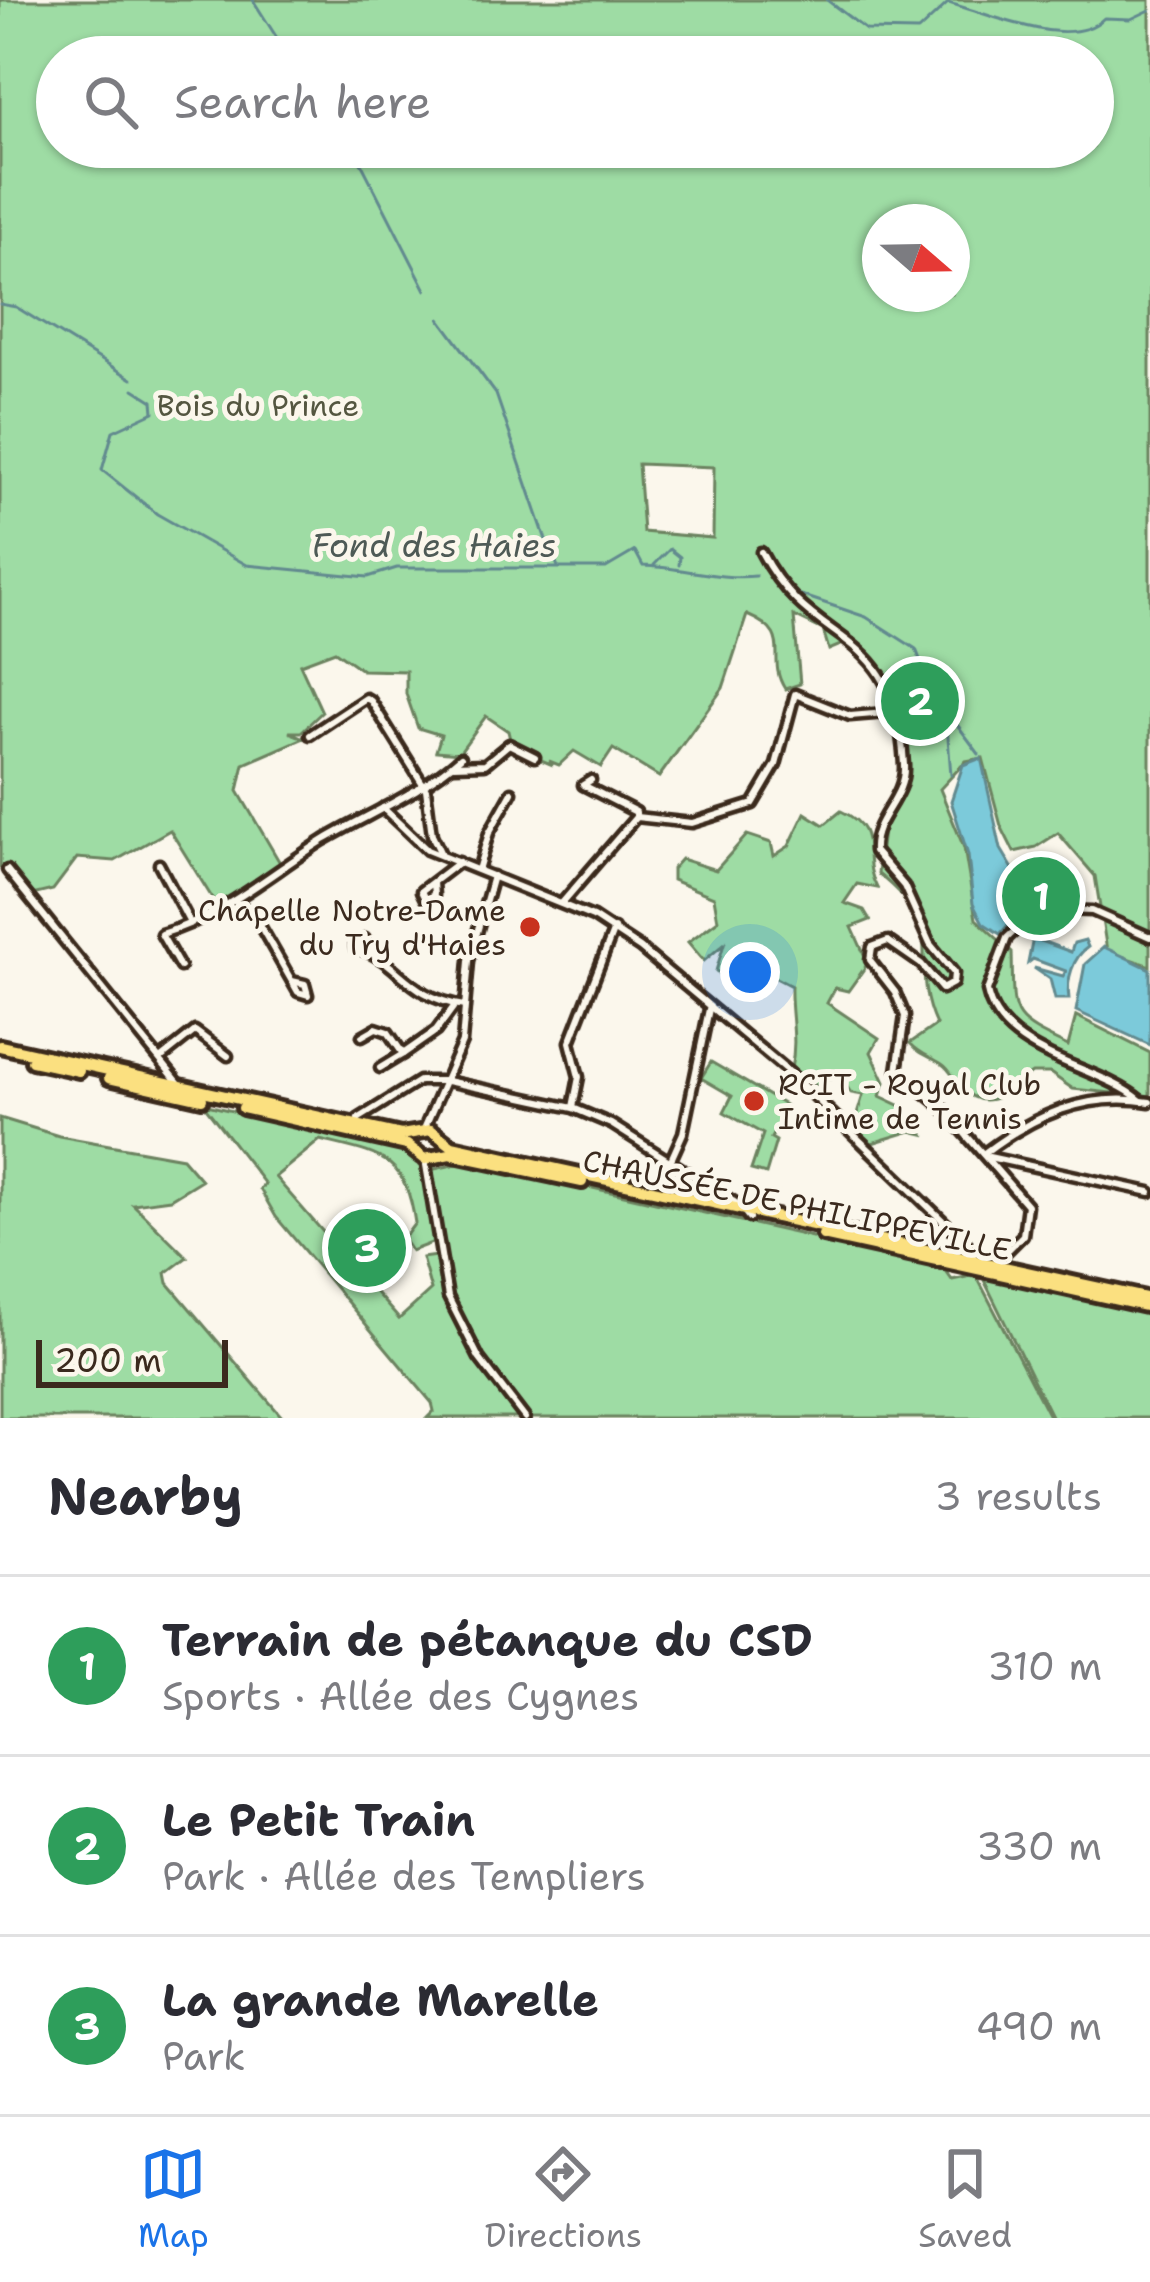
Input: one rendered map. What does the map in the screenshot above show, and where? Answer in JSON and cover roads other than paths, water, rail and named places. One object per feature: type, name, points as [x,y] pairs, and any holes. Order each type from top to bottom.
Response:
[{"type":"main road","name":"CHAUSSÉE DE PHILIPPEVILLE","points":[[0,1050],[373,1130],[429,1134],[746,1214]]},
{"type":"main road","name":"CHAUSSÉE DE PHILIPPEVILLE","points":[[0,1050],[412,1147]]},
{"type":"main road","points":[[429,1134],[412,1147],[429,1158]]},
{"type":"main road","points":[[429,1134],[429,1158]]},
{"type":"main road","name":"CHAUSSÉE DE PHILIPPEVILLE","points":[[429,1158],[450,1154],[1150,1303]]},
{"type":"street","points":[[761,552],[781,590],[817,622],[868,655],[898,712],[904,784],[874,834],[874,851],[904,886],[930,944],[955,978],[951,987],[942,989],[921,964],[888,941],[872,947],[870,960],[895,992],[905,1016],[897,1071],[929,1094],[1027,1205],[1029,1216],[1022,1235],[993,1268]]},
{"type":"street","points":[[636,817],[692,823],[753,804],[776,765],[795,694],[850,716],[898,712]]},
{"type":"street","points":[[310,735],[366,698],[424,787],[432,835],[441,855]]},
{"type":"street","points":[[452,765],[485,764],[503,744],[535,757]]},
{"type":"street","points":[[180,967],[161,934],[234,901],[424,787],[460,757]]},
{"type":"street","points":[[562,903],[636,817],[636,812],[584,785],[591,780]]},
{"type":"street","points":[[478,870],[512,792]]},
{"type":"street","points":[[383,808],[418,843],[614,929],[807,1089],[952,1229],[975,1265]]},
{"type":"street","points":[[488,808],[499,813]]},
{"type":"street","points":[[433,883],[459,862]]},
{"type":"street","points":[[160,865],[190,923]]},
{"type":"street","points":[[7,870],[182,1087]]},
{"type":"street","points":[[429,1134],[431,1117],[462,1042],[459,1005],[493,876]]},
{"type":"street","points":[[234,901],[254,915],[292,981]]},
{"type":"street","points":[[1140,1100],[1054,1059],[1001,1018],[988,996],[1007,938],[1038,909],[1085,910],[1150,937]]},
{"type":"street","points":[[573,1108],[578,1077],[570,1042],[614,929]]},
{"type":"street","points":[[376,951],[416,992],[459,1005]]},
{"type":"street","points":[[380,1068],[436,1031],[459,1005]]},
{"type":"street","points":[[670,1162],[683,1133],[709,1008]]},
{"type":"street","points":[[362,1036],[376,1028],[388,1032],[403,1054]]},
{"type":"street","points":[[161,1058],[195,1031],[228,1056]]},
{"type":"street","points":[[358,1119],[418,1081],[447,1081],[573,1108],[611,1124],[746,1214]]},
{"type":"street","points":[[984,1155],[1054,1109],[1104,1100],[1150,1102]]},
{"type":"street","points":[[984,1155],[1150,1192]]},
{"type":"street","points":[[429,1158],[448,1297],[479,1358],[525,1418]]},
{"type":"water","points":[[981,758],[1001,849],[1031,899],[1000,934],[983,923],[973,904],[968,855],[951,801],[963,765]]},
{"type":"water","points":[[1033,938],[1071,952],[1074,943],[1085,940],[1088,947],[1070,977],[1069,999],[1055,999],[1050,979],[1034,968],[1063,976],[1066,971],[1033,959],[1028,963]]},
{"type":"water","points":[[1104,947],[1150,969],[1150,1045],[1076,1011],[1085,964]]},
{"type":"waterway","points":[[253,0],[276,36]]},
{"type":"waterway","points":[[827,0],[866,30],[918,31],[948,3],[1051,31],[1089,28],[1104,18],[1131,19],[1150,10]]},
{"type":"waterway","points":[[364,168],[426,290]]},
{"type":"waterway","name":"Fond des Haies","points":[[0,304],[16,307],[132,379]]},
{"type":"waterway","points":[[440,319],[496,394],[546,540]]},
{"type":"waterway","name":"Fond des Haies","points":[[134,389],[153,401],[154,412],[113,431],[102,470],[157,514],[247,565],[368,577],[397,568],[606,568],[635,551],[643,566],[756,576]]},
{"type":"waterway","points":[[550,547],[558,567]]},
{"type":"waterway","points":[[654,565],[670,549],[680,557],[679,565]]},
{"type":"waterway","name":"Fond des Haies","points":[[795,593],[866,617],[916,649],[932,691],[979,754]]},
{"type":"waterway","points":[[947,725],[951,775]]},
{"type":"place","name":"Le Petit Train","points":[[920,701]]},
{"type":"place","name":"Terrain de pétanque du CSD","points":[[1041,896]]},
{"type":"place","name":"Chapelle Notre-Dame du Try d'Haies","points":[[530,927]]},
{"type":"place","name":"RCIT - Royal Club Intime de Tennis","points":[[754,1101]]},
{"type":"place","name":"La grande Marelle","points":[[367,1248]]},
{"type":"park label","name":"Bois du Prince","points":[[258,405]]}]
